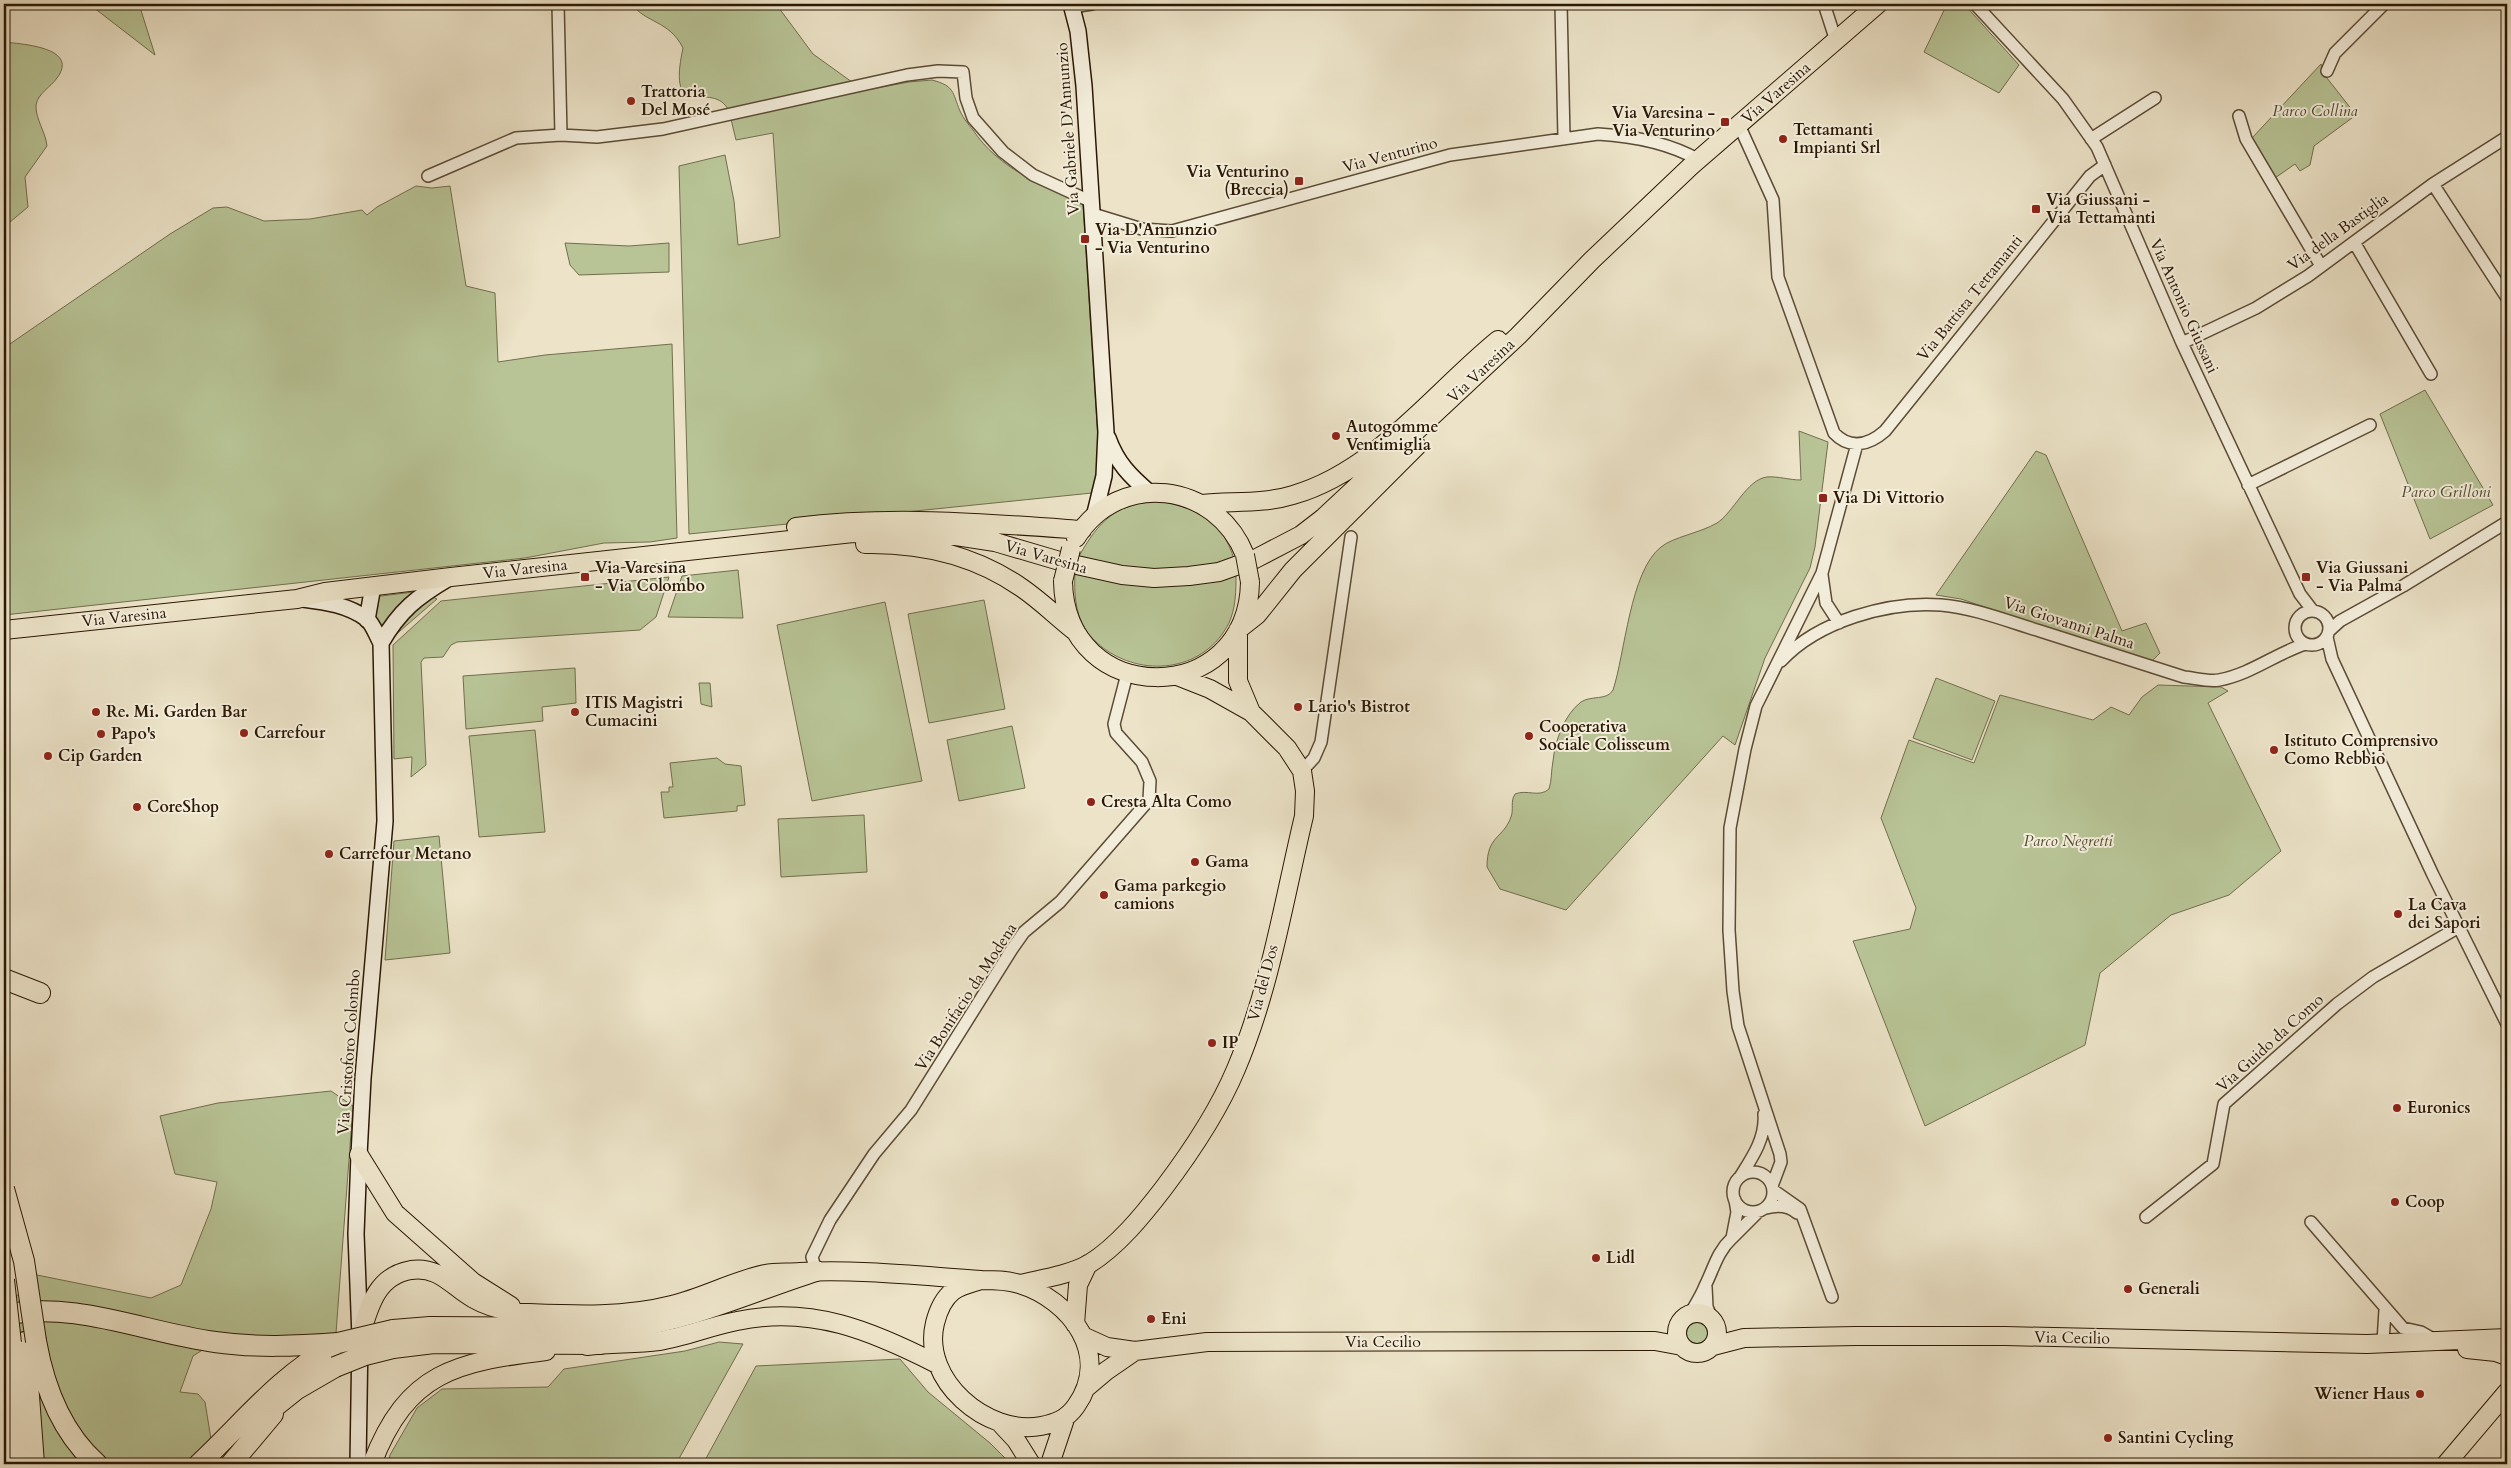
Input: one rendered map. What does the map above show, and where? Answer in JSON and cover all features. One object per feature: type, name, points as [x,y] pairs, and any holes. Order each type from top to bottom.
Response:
[{"type":"highway","points":[[4,979],[40,993]]},
{"type":"highway","points":[[4,1189],[24,1261],[24,1341],[19,1464]]},
{"type":"highway","points":[[4,1196],[20,1291],[34,1464]]},
{"type":"highway","points":[[216,1464],[261,1418],[287,1397],[335,1367],[365,1355],[393,1339],[430,1327],[598,1330],[650,1325],[699,1313],[816,1271]]},
{"type":"highway","points":[[4,1280],[24,1341],[44,1374],[62,1419],[75,1440],[96,1464]]},
{"type":"highway","points":[[4,1315],[40,1312],[89,1316],[189,1338],[253,1346],[338,1344],[393,1339],[434,1343],[600,1344]]},
{"type":"highway","points":[[199,1464],[276,1386],[301,1365],[338,1344]]},
{"type":"highway","points":[[230,1464],[287,1397]]},
{"type":"main road","name":"Via Varesina","points":[[4,630],[296,598],[325,592],[451,577],[853,533],[956,536],[995,542],[1062,562],[1122,575],[1154,578],[1219,572],[1279,548],[1301,535],[1323,518],[1518,336],[1573,280],[1699,160],[1878,4]]},
{"type":"main road","points":[[1202,504],[1292,496],[1342,475],[1369,456],[1478,356],[1573,280]]},
{"type":"main road","points":[[1238,630],[1257,615],[1293,570],[1408,455],[1505,364],[1573,280]]},
{"type":"main road","points":[[690,550],[762,552],[884,544],[936,549],[958,555],[1003,576],[1023,589],[1076,632],[1088,648],[1100,659],[1127,674],[1151,678],[1177,676],[1195,670],[1214,659],[1228,645],[1238,630],[1248,605],[1250,582],[1245,555],[1236,536],[1226,523],[1202,504],[1176,494],[1150,492],[1116,502],[1088,523],[1071,549],[1064,582],[1066,606],[1076,632]]},
{"type":"main road","points":[[690,550],[748,534],[829,523],[870,520],[1088,523]]},
{"type":"main road","name":"Via del Dos","points":[[1238,630],[1238,681],[1251,712]]},
{"type":"main road","name":"Via del Dos","points":[[1020,1284],[1088,1264],[1126,1232],[1148,1208],[1173,1176],[1222,1098],[1237,1068],[1264,986],[1304,816],[1305,790],[1302,771],[1287,748],[1251,712],[1210,689],[1177,676]]},
{"type":"main road","points":[[360,1155],[395,1213],[473,1282],[524,1313]]},
{"type":"main road","name":"Via del Dos","points":[[1080,1330],[1078,1285],[1088,1264]]},
{"type":"main road","points":[[360,1337],[369,1305],[377,1290],[397,1274],[411,1270],[437,1272],[445,1276],[465,1294],[489,1307],[524,1313],[576,1315],[632,1312],[673,1305],[767,1274],[816,1271],[981,1280]]},
{"type":"main road","name":"Via Cecilio","points":[[936,1364],[933,1331],[937,1314],[945,1298],[954,1291],[981,1280],[1007,1280],[1020,1284],[1047,1297],[1064,1310],[1080,1330],[1108,1348],[1135,1351],[1207,1342],[1655,1341],[1682,1346]]},
{"type":"main road","points":[[1701,1313],[1714,1322],[1717,1335],[1713,1346],[1702,1353],[1695,1353],[1682,1346],[1677,1338],[1684,1319],[1701,1313]]},
{"type":"main road","points":[[372,1464],[382,1438],[412,1397],[432,1380],[452,1369],[498,1356],[600,1344],[661,1340],[739,1320],[785,1316],[809,1318],[865,1330],[895,1342],[936,1364],[958,1394],[970,1406],[1002,1425],[1016,1440],[1031,1464]]},
{"type":"main road","name":"Via Cecilio","points":[[1632,1341],[1684,1319]]},
{"type":"main road","name":"Via Cecilio","points":[[1714,1322],[1772,1338]]},
{"type":"main road","name":"Via Cecilio","points":[[1080,1330],[1090,1360],[1087,1387]]},
{"type":"main road","name":"Via Cecilio","points":[[1713,1346],[1744,1338],[1995,1336],[2377,1343],[2475,1349],[2507,1356]]},
{"type":"main road","name":"Via Cecilio","points":[[2377,1343],[2507,1338]]},
{"type":"main road","name":"Via Cecilio","points":[[1064,1419],[1072,1411],[1087,1387],[1135,1351]]},
{"type":"main road","points":[[2446,1464],[2507,1392]]},
{"type":"main road","points":[[2485,1419],[2507,1405]]},
{"type":"main road","points":[[1002,1425],[1034,1428],[1064,1419]]},
{"type":"main road","points":[[1050,1464],[1064,1419]]},
{"type":"street","points":[[428,176],[516,138],[561,135],[558,4]]},
{"type":"street","points":[[1072,5],[1092,4]]},
{"type":"street","points":[[1561,4],[1564,138]]},
{"type":"street","points":[[1824,4],[1836,41]]},
{"type":"street","name":"Via Antonio Giussani","points":[[1974,4],[2063,99],[2091,139],[2182,343],[2300,594],[2313,611],[2319,612],[2328,629]]},
{"type":"street","points":[[2327,71],[2335,53],[2384,4]]},
{"type":"street","name":"Via Gabriele D'Annunzio","points":[[1072,5],[1081,51],[1106,432],[1104,476],[1088,523]]},
{"type":"street","name":"Via Venturino","points":[[561,135],[597,137],[663,129],[907,75],[938,71],[963,72],[966,98],[973,118],[1003,152],[1033,175],[1092,208],[1142,229],[1172,232],[1450,155],[1564,138],[1598,134],[1620,135],[1669,146],[1699,160]]},
{"type":"street","points":[[2091,139],[2155,98]]},
{"type":"street","points":[[2239,116],[2246,139],[2320,266]]},
{"type":"street","points":[[1684,1319],[1706,1286],[1714,1262],[1723,1246],[1762,1210],[1773,1197],[1773,1188],[1781,1162],[1738,1026],[1734,1000],[1729,930],[1730,828],[1745,748],[1756,706],[1822,573],[1857,444],[1841,440],[1834,433],[1778,276],[1773,200],[1739,125]]},
{"type":"street","name":"Via della Bastiglia","points":[[2182,343],[2256,308],[2320,266],[2433,184],[2507,137]]},
{"type":"street","name":"Via Battista Tettamanti","points":[[1857,444],[1875,439],[1885,430],[2090,176],[2104,165]]},
{"type":"street","points":[[2433,184],[2507,298]]},
{"type":"street","points":[[2354,242],[2432,374]]},
{"type":"street","points":[[2248,485],[2370,425]]},
{"type":"street","name":"Via Gabriele D'Annunzio","points":[[1106,432],[1114,455],[1123,468],[1150,492]]},
{"type":"street","points":[[2310,645],[2340,621],[2404,586],[2507,522]]},
{"type":"street","points":[[1302,771],[1314,758],[1321,742],[1351,537]]},
{"type":"street","points":[[1822,573],[1826,603],[1839,623]]},
{"type":"street","points":[[296,598],[336,604],[367,620],[382,643],[402,610],[413,600],[451,577]]},
{"type":"street","points":[[367,620],[373,586]]},
{"type":"street","name":"Via Antonio Giussani","points":[[2296,634],[2295,623],[2300,616],[2300,594]]},
{"type":"street","name":"Via Giovanni Palma","points":[[1772,672],[1794,647],[1822,629],[1854,617],[1905,606],[1940,605],[1978,611],[2184,677],[2218,681],[2258,667],[2283,651],[2296,634]]},
{"type":"street","points":[[2300,616],[2313,611]]},
{"type":"street","points":[[2328,629],[2332,659],[2507,1024]]},
{"type":"street","points":[[2296,634],[2332,659]]},
{"type":"street","name":"Via Cristoforo Colombo","points":[[358,1464],[360,1337],[356,1234],[363,1078],[385,821],[382,643]]},
{"type":"street","name":"Via Giovanni Palma","points":[[2283,651],[2310,645]]},
{"type":"street","name":"Via Bonifacio da Modena","points":[[816,1271],[812,1257],[830,1220],[874,1154],[911,1110],[1012,949],[1024,932],[1060,902],[1148,800],[1150,781],[1142,762],[1116,733],[1116,715],[1127,674]]},
{"type":"street","name":"Via Guido da Como","points":[[2146,1217],[2213,1164],[2224,1104],[2337,1004],[2373,977],[2459,927]]},
{"type":"street","points":[[1732,1238],[1737,1212],[1735,1185],[1756,1151],[1763,1133],[1763,1108]]},
{"type":"street","points":[[1740,1177],[1748,1173],[1761,1174],[1767,1178],[1773,1188],[1800,1209],[1832,1297]]},
{"type":"street","points":[[1735,1200],[1747,1211],[1762,1210],[1774,1206],[1786,1207],[1795,1211],[1806,1224]]},
{"type":"street","points":[[2311,1222],[2403,1328],[2421,1332],[2435,1340]]},
{"type":"street","points":[[1706,1286],[1707,1307],[1714,1322]]},
{"type":"street","points":[[2377,1343],[2386,1310]]},
{"type":"green space","points":[[89,4],[139,4],[155,55]]},
{"type":"green space","points":[[632,4],[776,4],[813,54],[852,82],[729,111],[721,102],[712,98],[686,94],[681,86],[679,72],[683,48],[671,32],[643,15]]},
{"type":"green space","points":[[1947,4],[1964,4],[2019,65],[1999,93],[1924,52]]},
{"type":"green space","points":[[4,42],[46,49],[61,60],[62,68],[57,78],[39,97],[36,105],[37,115],[47,146],[25,177],[28,207],[4,227]]},
{"type":"green space","name":"Parco Collina","points":[[2321,64],[2323,73],[2356,115],[2314,146],[2310,165],[2300,171],[2295,164],[2275,178],[2252,138]]},
{"type":"green space","points":[[932,80],[949,87],[954,94],[964,119],[995,155],[1022,174],[1052,190],[1083,203],[1098,439],[1096,483],[1092,493],[689,534],[679,166],[725,155],[734,201],[738,245],[780,237],[773,133],[736,140],[730,115],[909,82]]},
{"type":"green space","points":[[416,186],[432,188],[450,186],[466,286],[495,293],[498,362],[545,355],[672,344],[677,538],[650,542],[604,543],[525,558],[4,615],[4,348],[170,234],[213,208],[227,207],[264,221],[310,219],[362,210],[367,215],[377,207]]},
{"type":"green space","points":[[565,243],[629,246],[669,243],[669,272],[579,275],[570,265]]},
{"type":"green space","name":"Parco Grilloni","points":[[2425,390],[2493,505],[2430,539],[2380,414]]},
{"type":"green space","points":[[1799,431],[1828,442],[1815,547],[1810,568],[1765,658],[1735,745],[1723,736],[1566,910],[1500,889],[1487,867],[1492,843],[1508,824],[1515,794],[1524,792],[1541,793],[1549,789],[1556,745],[1561,729],[1575,707],[1585,700],[1607,696],[1613,690],[1635,593],[1642,574],[1651,559],[1666,544],[1717,523],[1747,490],[1760,479],[1771,477],[1801,480]]},
{"type":"green space","points":[[2036,451],[2046,455],[2122,631],[2146,623],[2160,653],[2150,663],[1961,599],[1936,595]]},
{"type":"green space","points":[[1162,501],[1187,508],[1207,519],[1223,535],[1234,559],[1186,570],[1131,569],[1078,558],[1094,533],[1111,516],[1132,505]]},
{"type":"green space","points":[[738,570],[743,618],[668,617],[682,576]]},
{"type":"green space","points":[[1075,573],[1118,582],[1156,585],[1193,583],[1236,574],[1236,593],[1233,611],[1229,623],[1219,639],[1205,651],[1190,660],[1174,665],[1139,664],[1122,659],[1106,650],[1087,632],[1077,609]]},
{"type":"green space","points":[[669,577],[656,617],[640,630],[457,642],[451,645],[443,657],[424,658],[421,662],[426,765],[411,777],[412,757],[394,759],[393,645],[441,601]]},
{"type":"green space","points":[[414,592],[415,594],[381,636],[371,606],[373,597]]},
{"type":"green space","points":[[433,597],[437,599],[393,637],[394,630],[424,601]]},
{"type":"green space","points":[[984,600],[1005,709],[929,723],[908,614]]},
{"type":"green space","points":[[885,602],[922,781],[812,801],[777,625]]},
{"type":"green space","points":[[575,668],[576,703],[542,707],[543,721],[466,729],[463,676]]},
{"type":"green space","points":[[1936,678],[1995,701],[1972,760],[1913,738]]},
{"type":"green space","points":[[699,683],[710,683],[712,707],[701,704]]},
{"type":"green space","name":"Parco Negretti","points":[[2158,685],[2221,687],[2228,691],[2208,703],[2281,851],[2229,895],[2171,915],[2100,973],[2085,1045],[1925,1126],[1853,941],[1910,929],[1916,908],[1881,818],[1909,740],[1974,763],[2000,695],[2093,720],[2111,707],[2129,715],[2142,697]]},
{"type":"green space","points":[[1012,726],[1025,788],[959,801],[947,740]]},
{"type":"green space","points":[[535,730],[545,832],[479,837],[469,736]]},
{"type":"green space","points":[[717,758],[725,764],[741,766],[745,805],[737,806],[737,811],[664,818],[661,792],[669,792],[669,787],[673,787],[670,763]]},
{"type":"green space","points":[[864,815],[867,872],[781,877],[778,819]]},
{"type":"green space","points":[[439,836],[450,953],[385,960],[394,841]]},
{"type":"green space","points":[[331,1091],[353,1106],[336,1333],[273,1337],[226,1335],[193,1356],[180,1392],[198,1394],[205,1402],[211,1439],[201,1464],[4,1464],[4,1296],[34,1294],[32,1274],[151,1298],[181,1285],[211,1209],[217,1182],[175,1174],[160,1116],[218,1103]]},
{"type":"green space","points":[[1693,1322],[1701,1322],[1708,1329],[1708,1337],[1701,1344],[1693,1344],[1686,1337],[1686,1329]]},
{"type":"green space","points":[[719,1342],[743,1344],[676,1464],[388,1464],[390,1455],[417,1408],[442,1389],[548,1387],[564,1369],[685,1351]]},
{"type":"green space","points":[[900,1359],[928,1392],[990,1443],[1011,1464],[703,1464],[756,1366]]},
{"type":"place","name":"Trattoria Del Mosé","points":[[631,101]]},
{"type":"place","name":"Via Varesina - Via Venturino","points":[[1725,122]]},
{"type":"place","name":"Tettamanti Impianti Srl","points":[[1783,139]]},
{"type":"place","name":"Via Venturino (Breccia)","points":[[1299,181]]},
{"type":"place","name":"Via Giussani - Via Tettamanti","points":[[2036,209]]},
{"type":"place","name":"Via D'Annunzio - Via Venturino","points":[[1085,239]]},
{"type":"place","name":"Autogomme Ventimiglia","points":[[1336,436]]},
{"type":"place","name":"Via Di Vittorio","points":[[1823,498]]},
{"type":"place","name":"Via Varesina - Via Colombo","points":[[585,577]]},
{"type":"place","name":"Via Giussani - Via Palma","points":[[2306,577]]},
{"type":"place","name":"Lario's Bistrot","points":[[1298,707]]},
{"type":"place","name":"Re. Mi. Garden Bar","points":[[96,712]]},
{"type":"place","name":"ITIS Magistri Cumacini","points":[[575,712]]},
{"type":"place","name":"Carrefour","points":[[244,733]]},
{"type":"place","name":"Papo's","points":[[101,734]]},
{"type":"place","name":"Cooperativa Sociale Colisseum","points":[[1529,736]]},
{"type":"place","name":"Istituto Comprensivo Como Rebbio","points":[[2274,750]]},
{"type":"place","name":"Cip Garden","points":[[48,756]]},
{"type":"place","name":"Cresta Alta Como","points":[[1091,802]]},
{"type":"place","name":"CoreShop","points":[[137,807]]},
{"type":"place","name":"Carrefour Metano","points":[[329,854]]},
{"type":"place","name":"Gama","points":[[1195,862]]},
{"type":"place","name":"Gama parkegio camions","points":[[1104,895]]},
{"type":"place","name":"La Cava dei Sapori","points":[[2398,914]]},
{"type":"place","name":"IP","points":[[1212,1043]]},
{"type":"place","name":"Euronics","points":[[2397,1108]]},
{"type":"place","name":"Coop","points":[[2395,1202]]},
{"type":"place","name":"Lidl","points":[[1596,1258]]},
{"type":"place","name":"Generali","points":[[2128,1289]]},
{"type":"place","name":"Eni","points":[[1151,1319]]},
{"type":"place","name":"Wiener Haus","points":[[2420,1394]]},
{"type":"place","name":"Santini Cycling","points":[[2108,1438]]}]
